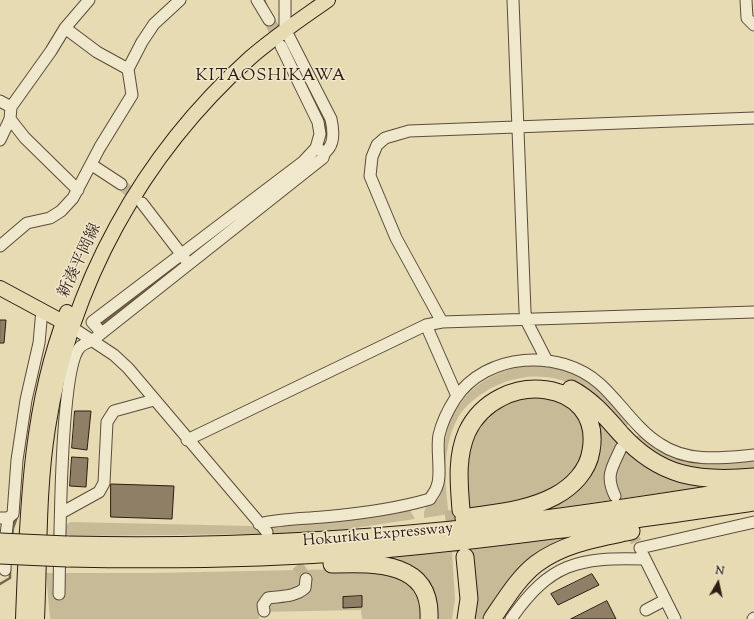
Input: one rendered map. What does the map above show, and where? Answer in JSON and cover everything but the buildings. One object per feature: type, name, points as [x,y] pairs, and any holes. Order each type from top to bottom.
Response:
[{"type":"highway","points":[[345,539],[520,508],[555,496],[573,483],[581,475],[590,456],[592,441],[591,426],[582,411],[567,397],[548,390],[537,389],[517,391],[496,400],[487,406],[473,422],[464,443],[459,466],[457,510],[452,461],[458,434],[463,424],[477,405],[494,392],[514,383],[525,381],[558,384],[578,393],[596,407],[640,453],[670,470],[704,478],[754,477]]},
{"type":"highway","name":"Hokuriku Expressway","points":[[2,566],[67,551],[345,539],[517,523],[617,510],[754,488]]},
{"type":"highway","points":[[492,619],[527,573],[536,565],[559,550],[606,536],[754,502]]},
{"type":"highway","name":"Hokuriku Expressway","points":[[0,542],[125,559],[255,557],[361,551],[546,532],[754,502]]},
{"type":"highway","points":[[459,619],[462,589],[462,557],[469,599],[466,619]]},
{"type":"highway","points":[[125,559],[148,562],[386,565],[406,572],[420,586],[428,604],[429,619]]},
{"type":"main road","name":"新湊平岡線","points":[[37,619],[42,477],[48,427],[67,324],[78,282],[127,189],[195,100],[239,57],[285,24],[312,0]]},
{"type":"main road","name":"新湊平岡線","points":[[285,24],[328,0]]},
{"type":"main road","points":[[0,288],[67,324]]},
{"type":"main road","name":"新湊平岡線","points":[[23,619],[34,448],[45,387],[56,342],[67,324]]},
{"type":"street","points":[[0,140],[10,119],[10,107],[51,52],[65,28],[89,0]]},
{"type":"street","points":[[0,246],[27,223],[50,218],[61,211],[73,198],[92,165],[100,147],[132,95],[128,69],[154,24],[180,0]]},
{"type":"street","points":[[257,0],[269,20]]},
{"type":"street","points":[[98,329],[92,322],[303,162],[320,150],[330,147],[333,132],[331,119],[285,24],[286,0]]},
{"type":"street","points":[[513,0],[526,320],[547,361]]},
{"type":"street","points":[[746,0],[747,18],[754,26]]},
{"type":"street","points":[[753,0],[754,18]]},
{"type":"street","points":[[65,28],[97,52],[128,69]]},
{"type":"street","points":[[59,594],[63,453],[69,382],[74,360],[79,348],[93,340],[98,329],[189,264],[323,158],[320,150],[318,122],[281,46]]},
{"type":"street","points":[[0,101],[10,107]]},
{"type":"street","points":[[442,322],[396,238],[370,176],[372,156],[377,145],[385,138],[409,131],[754,118]]},
{"type":"street","points":[[10,119],[25,138],[78,190]]},
{"type":"street","points":[[92,165],[121,184]]},
{"type":"street","points":[[142,203],[189,264]]},
{"type":"street","points":[[25,570],[2,566],[6,534],[4,518],[13,514],[17,460],[26,400],[39,343],[42,310]]},
{"type":"street","points":[[187,440],[426,325],[442,322],[754,312]]},
{"type":"street","points":[[67,324],[93,340],[123,364],[267,532]]},
{"type":"street","points":[[426,325],[457,396]]},
{"type":"street","points":[[259,524],[277,520],[324,517],[394,507],[430,500],[438,486],[439,436],[446,414],[457,396],[467,385],[482,374],[496,367],[512,362],[547,361],[565,364],[583,373],[600,384],[634,420],[660,444],[680,454],[701,458],[754,455]]},
{"type":"street","points":[[61,513],[99,492],[104,483],[107,422],[114,411],[154,400]]},
{"type":"street","points":[[629,431],[634,420]]},
{"type":"street","points":[[615,496],[610,484],[609,475],[621,448]]},
{"type":"street","points":[[511,619],[536,587],[547,577],[575,563],[602,559],[754,522]]},
{"type":"street","points":[[640,550],[675,619]]},
{"type":"street","points":[[264,611],[263,605],[268,598],[292,596],[300,593],[305,588],[306,579]]},
{"type":"street","points":[[646,610],[665,600]]},
{"type":"shaded area","points":[[536,364],[567,368],[584,376],[617,407],[628,423],[626,429],[577,387],[570,383],[558,379],[533,376],[498,385],[486,391],[469,404],[461,413],[453,427],[447,451],[445,477],[449,514],[424,518],[426,507],[440,497],[442,491],[443,456],[446,435],[451,419],[459,406],[468,394],[479,384],[505,371]]},
{"type":"shaded area","points":[[524,396],[552,397],[577,413],[587,439],[580,465],[561,484],[527,500],[468,510],[465,498],[467,446],[493,410]]},
{"type":"shaded area","points":[[590,413],[637,457],[736,482],[515,514],[583,479]]},
{"type":"shaded area","points":[[636,436],[643,436],[657,447],[754,459],[754,471],[738,473],[675,467],[634,438]]},
{"type":"shaded area","points":[[410,510],[415,519],[327,532],[271,534],[273,525]]},
{"type":"shaded area","points":[[70,522],[252,526],[263,534],[71,536],[64,533],[66,525]]},
{"type":"shaded area","points":[[588,534],[557,547],[486,619],[473,619],[469,550]]},
{"type":"shaded area","points":[[452,552],[455,599],[452,619],[433,619],[430,595],[368,558]]},
{"type":"shaded area","points":[[346,569],[382,571],[402,579],[412,590],[419,603],[422,619],[362,619],[361,610],[260,612],[259,619],[50,619],[46,573],[154,573]],"holes":[[[361,596],[362,607],[343,608],[343,597]]]},
{"type":"waterway","points":[[264,0],[266,5]]},
{"type":"waterway","points":[[273,18],[279,30]]},
{"type":"waterway","points":[[323,121],[325,131]]},
{"type":"waterway","points":[[100,325],[179,265]]},
{"type":"waterway","points":[[12,537],[13,528],[17,517]]},
{"type":"waterway","points":[[0,584],[10,578],[10,568]]},
{"type":"tunnel","points":[[269,20],[280,43]]},
{"type":"tunnel","points":[[121,184],[140,202]]},
{"type":"tunnel","points":[[453,510],[458,558]]},
{"type":"tunnel","points":[[628,524],[636,542]]},
{"type":"tunnel","points":[[286,553],[301,570],[306,579]]},
{"type":"district","name":"KITAOSHIKAWA","points":[[271,77]]}]
